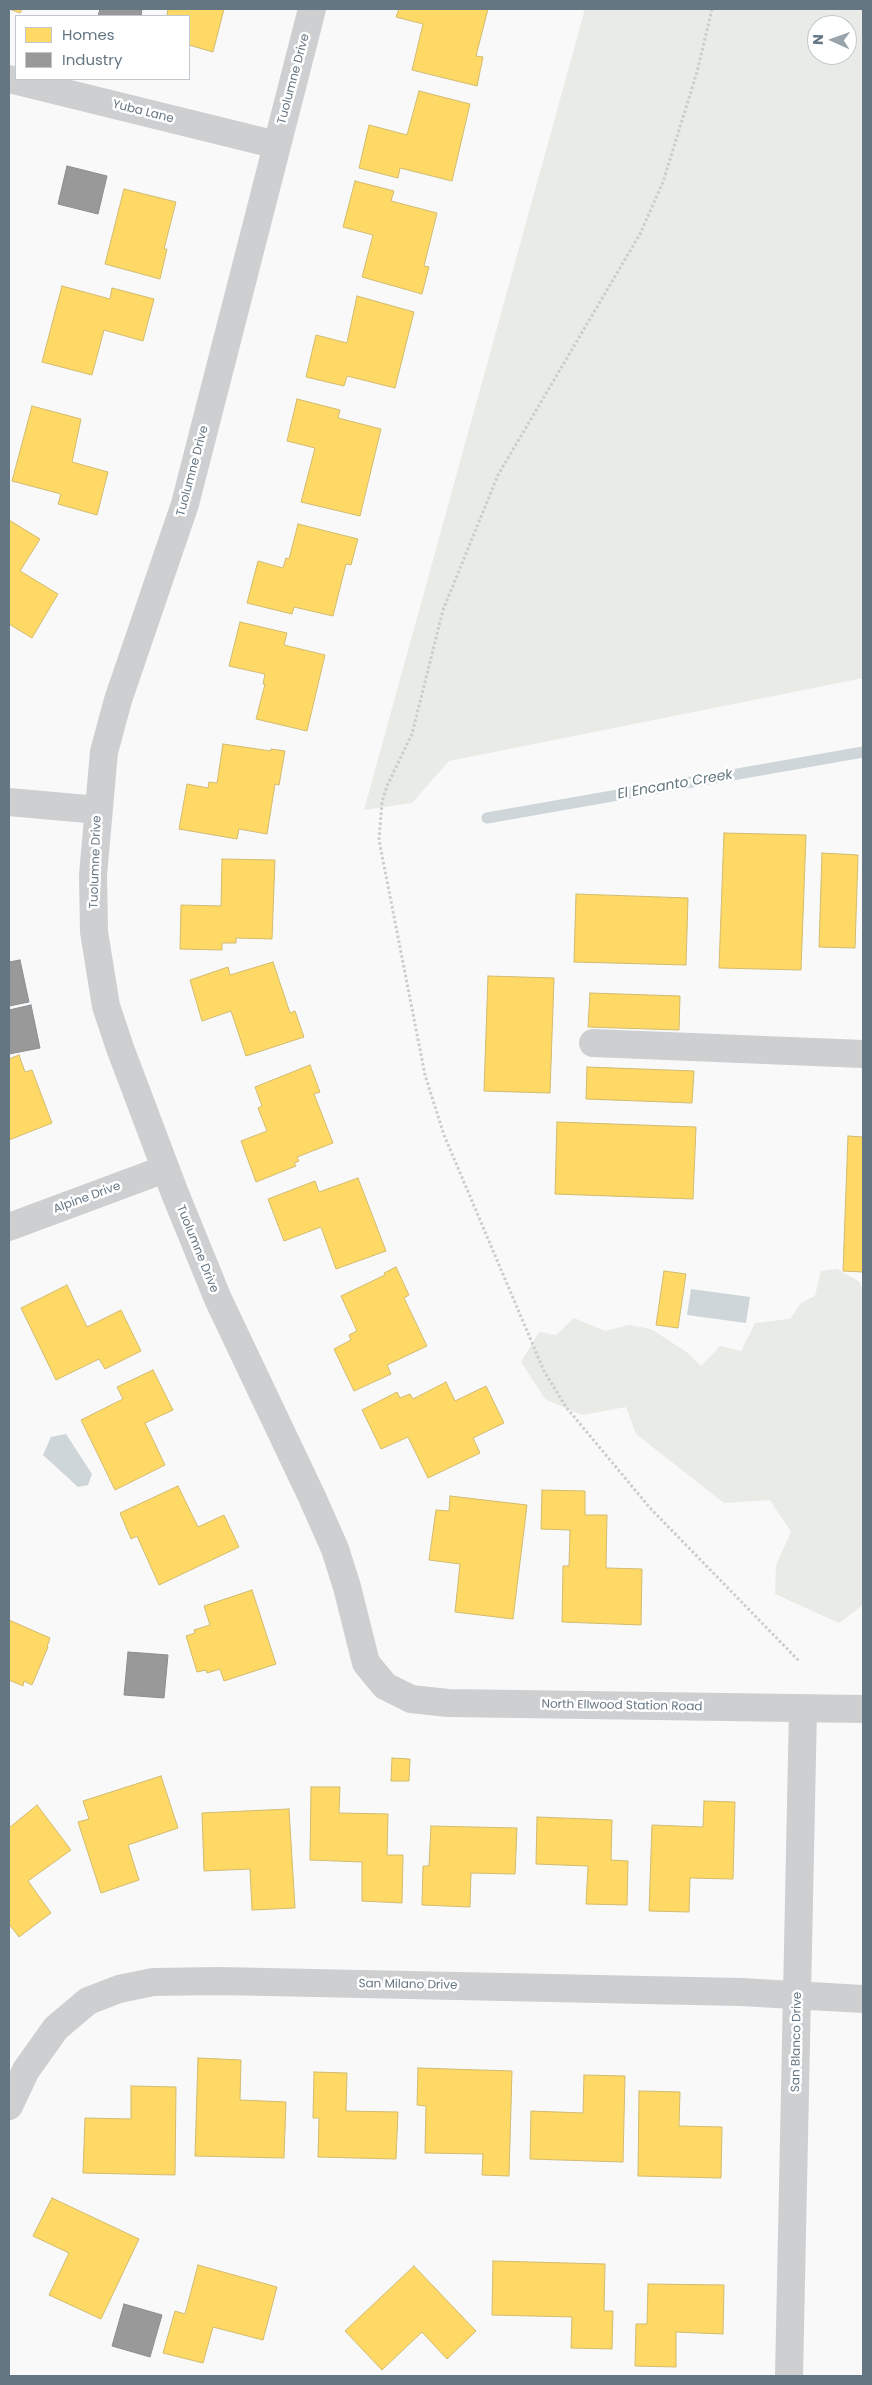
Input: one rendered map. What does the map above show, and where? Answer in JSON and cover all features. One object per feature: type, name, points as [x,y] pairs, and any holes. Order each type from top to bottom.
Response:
[{"type":"street","name":"Tuolumne Drive","points":[[312,9],[185,504],[118,700],[104,752],[93,875],[94,932],[106,1006],[165,1169],[218,1299],[335,1549],[347,1587],[366,1663],[385,1686]]},
{"type":"street","name":"Yuba Lane","points":[[9,79],[277,145]]},
{"type":"street","points":[[9,802],[98,810]]},
{"type":"street","points":[[593,1043],[863,1054]]},
{"type":"street","name":"Alpine Drive","points":[[9,1227],[165,1169]]},
{"type":"street","name":"North Ellwood Station Road","points":[[385,1686],[411,1699],[448,1703],[863,1709]]},
{"type":"street","name":"San Blanco Drive","points":[[789,2376],[804,1708]]},
{"type":"street","name":"San Milano Drive","points":[[9,2106],[26,2070],[41,2046],[62,2023],[88,2001],[119,1988],[153,1982],[219,1981],[732,1992],[863,1999]]},
{"type":"path","points":[[712,9],[697,72],[663,182],[640,234],[498,476],[443,610],[412,734],[387,786],[382,802],[379,840],[425,1075],[444,1135],[544,1371],[566,1407],[650,1508],[800,1662]]},
{"type":"shaded area","points":[[585,9],[863,9],[863,678],[449,761],[412,803],[364,810]]},
{"type":"shaded area","points":[[837,1269],[860,1282],[863,1292],[863,1605],[839,1623],[775,1594],[776,1565],[791,1532],[770,1500],[724,1503],[636,1434],[626,1407],[582,1415],[545,1399],[521,1362],[539,1332],[556,1335],[574,1318],[605,1331],[629,1325],[651,1329],[688,1353],[701,1366],[720,1346],[741,1351],[755,1323],[790,1319],[801,1303],[815,1296],[821,1271]]},
{"type":"shaded area","points":[[691,1289],[750,1297],[746,1323],[687,1315]]},
{"type":"shaded area","points":[[66,1434],[92,1474],[88,1485],[78,1487],[43,1455],[51,1437]]},
{"type":"building: Homes","points":[[9,9],[22,9],[20,13]]},
{"type":"building: Homes","points":[[168,9],[224,9],[213,52],[190,45],[190,15],[167,15]]},
{"type":"building: Homes","points":[[399,9],[488,9],[476,56],[483,57],[477,86],[412,70],[423,24],[396,17]]},
{"type":"building: Homes","points":[[419,91],[470,104],[452,181],[400,168],[398,178],[359,168],[369,125],[407,135]]},
{"type":"building: Homes","points":[[355,181],[394,191],[391,201],[437,213],[424,266],[429,267],[422,294],[362,277],[373,235],[343,227]]},
{"type":"building: Homes","points":[[124,189],[176,202],[164,249],[167,249],[160,279],[105,264]]},
{"type":"building: Homes","points":[[62,286],[110,299],[112,288],[154,299],[143,341],[104,330],[92,375],[42,362]]},
{"type":"building: Homes","points":[[357,296],[414,312],[395,388],[347,376],[344,386],[306,377],[316,335],[347,343]]},
{"type":"building: Homes","points":[[297,399],[340,410],[338,418],[381,429],[360,516],[301,502],[315,448],[287,441]]},
{"type":"building: Homes","points":[[32,406],[81,419],[72,462],[108,472],[97,515],[58,504],[61,494],[12,481]]},
{"type":"building: Homes","points":[[9,520],[40,539],[20,571],[58,594],[32,638],[9,624]]},
{"type":"building: Homes","points":[[298,524],[358,539],[351,565],[346,564],[333,616],[294,607],[292,614],[247,603],[258,561],[283,568],[286,558],[289,559]]},
{"type":"building: Homes","points":[[240,622],[287,633],[284,645],[325,655],[307,731],[256,719],[265,684],[263,684],[265,674],[229,666]]},
{"type":"building: Homes","points":[[223,744],[271,751],[271,749],[285,751],[279,785],[275,784],[267,834],[239,829],[237,839],[179,829],[187,784],[208,788],[209,782],[217,783]]},
{"type":"building: Homes","points":[[724,833],[806,835],[801,970],[719,968]]},
{"type":"building: Homes","points":[[822,853],[858,855],[855,948],[819,947]]},
{"type":"building: Homes","points":[[222,859],[275,860],[272,939],[236,938],[236,943],[222,943],[222,950],[180,949],[181,905],[221,906]]},
{"type":"building: Homes","points":[[576,894],[688,898],[686,965],[574,962]]},
{"type":"building: Homes","points":[[273,962],[290,1013],[295,1011],[304,1037],[246,1056],[231,1011],[202,1021],[190,980],[228,967],[230,975]]},
{"type":"building: Homes","points":[[488,976],[554,978],[550,1093],[484,1091]]},
{"type":"building: Homes","points":[[590,993],[680,996],[679,1030],[588,1027]]},
{"type":"building: Homes","points":[[19,1055],[25,1072],[32,1070],[52,1123],[9,1140],[9,1059]]},
{"type":"building: Homes","points":[[310,1065],[320,1092],[314,1094],[333,1143],[297,1157],[299,1161],[294,1163],[296,1166],[256,1182],[241,1141],[267,1131],[258,1108],[262,1106],[255,1087]]},
{"type":"building: Homes","points":[[587,1067],[694,1071],[692,1103],[586,1099]]},
{"type":"building: Homes","points":[[557,1122],[696,1127],[693,1199],[555,1194]]},
{"type":"building: Homes","points":[[848,1136],[863,1137],[863,1272],[843,1271]]},
{"type":"building: Homes","points":[[358,1178],[386,1251],[336,1269],[321,1227],[284,1241],[268,1199],[315,1181],[319,1192]]},
{"type":"building: Homes","points":[[396,1267],[409,1295],[404,1298],[427,1346],[387,1365],[391,1374],[354,1391],[334,1349],[351,1340],[349,1335],[357,1331],[341,1296],[385,1275],[384,1273]]},
{"type":"building: Homes","points":[[664,1271],[686,1274],[678,1328],[656,1325]]},
{"type":"building: Homes","points":[[67,1285],[87,1327],[121,1310],[141,1351],[105,1369],[99,1359],[56,1380],[21,1308]]},
{"type":"building: Homes","points":[[153,1370],[173,1410],[145,1423],[165,1465],[115,1490],[81,1420],[123,1399],[117,1387]]},
{"type":"building: Homes","points":[[446,1382],[455,1401],[486,1386],[504,1423],[473,1438],[480,1453],[428,1478],[408,1437],[381,1449],[362,1410],[397,1392],[400,1398],[410,1394],[413,1399]]},
{"type":"building: Homes","points":[[178,1486],[198,1527],[224,1515],[239,1547],[159,1585],[137,1536],[131,1539],[120,1513]]},
{"type":"building: Homes","points":[[542,1490],[585,1491],[585,1515],[607,1515],[606,1568],[642,1569],[641,1625],[562,1622],[563,1566],[569,1566],[570,1530],[541,1529]]},
{"type":"building: Homes","points":[[450,1496],[527,1505],[513,1619],[455,1612],[460,1564],[429,1560],[436,1510],[449,1511]]},
{"type":"building: Homes","points":[[252,1590],[276,1664],[224,1681],[220,1669],[207,1673],[206,1670],[197,1672],[186,1636],[195,1633],[194,1630],[210,1625],[204,1606]]},
{"type":"building: Homes","points":[[9,1620],[50,1638],[32,1685],[24,1681],[23,1686],[9,1680]]},
{"type":"building: Homes","points":[[392,1758],[410,1759],[409,1781],[391,1781]]},
{"type":"building: Homes","points":[[161,1776],[178,1828],[128,1845],[139,1880],[101,1893],[78,1822],[89,1819],[83,1801]]},
{"type":"building: Homes","points":[[311,1787],[340,1787],[339,1813],[388,1814],[387,1855],[403,1855],[402,1903],[362,1901],[362,1862],[310,1860]]},
{"type":"building: Homes","points":[[704,1801],[735,1802],[733,1879],[690,1878],[689,1912],[649,1911],[652,1825],[703,1827]]},
{"type":"building: Homes","points":[[37,1805],[71,1850],[28,1881],[51,1913],[19,1937],[9,1924],[9,1828]]},
{"type":"building: Homes","points":[[289,1809],[295,1908],[252,1910],[250,1869],[204,1871],[202,1813]]},
{"type":"building: Homes","points":[[537,1817],[612,1820],[611,1860],[628,1861],[627,1905],[586,1904],[588,1866],[536,1864]]},
{"type":"building: Homes","points":[[431,1826],[517,1828],[515,1874],[471,1873],[470,1907],[422,1905],[423,1866],[429,1866]]},
{"type":"building: Homes","points":[[198,2058],[241,2060],[240,2100],[286,2102],[284,2158],[195,2156]]},
{"type":"building: Homes","points":[[418,2068],[512,2071],[509,2176],[482,2175],[483,2154],[425,2153],[426,2106],[417,2105]]},
{"type":"building: Homes","points":[[314,2072],[347,2073],[346,2111],[398,2112],[396,2159],[318,2157],[319,2118],[313,2118]]},
{"type":"building: Homes","points":[[584,2075],[625,2076],[623,2162],[530,2159],[531,2111],[583,2113]]},
{"type":"building: Homes","points":[[131,2086],[176,2087],[175,2175],[83,2173],[85,2118],[131,2119]]},
{"type":"building: Homes","points":[[639,2091],[680,2092],[679,2126],[722,2127],[721,2178],[638,2176]]},
{"type":"building: Homes","points":[[52,2198],[139,2239],[101,2319],[49,2295],[69,2253],[33,2236]]},
{"type":"building: Homes","points":[[493,2261],[605,2264],[604,2311],[613,2311],[612,2349],[571,2348],[572,2317],[492,2315]]},
{"type":"building: Homes","points":[[198,2265],[277,2287],[263,2340],[213,2327],[203,2363],[163,2353],[175,2311],[185,2314]]},
{"type":"building: Homes","points":[[414,2266],[476,2331],[447,2359],[422,2332],[382,2370],[345,2331]]},
{"type":"building: Homes","points":[[648,2284],[724,2285],[723,2334],[676,2332],[676,2367],[635,2366],[636,2324],[647,2324]]},
{"type":"building: Industry","points":[[100,9],[142,9],[141,15],[98,15]]},
{"type":"building: Industry","points":[[67,166],[107,176],[98,214],[58,204]]},
{"type":"building: Industry","points":[[20,960],[29,1002],[9,1006],[9,962]]},
{"type":"building: Industry","points":[[31,1005],[40,1048],[9,1054],[9,1010]]},
{"type":"building: Industry","points":[[128,1652],[168,1655],[164,1698],[124,1695]]},
{"type":"building: Industry","points":[[124,2304],[162,2315],[150,2357],[112,2346]]},
{"type":"waterway","name":"El Encanto Creek","points":[[487,818],[863,752]]}]
